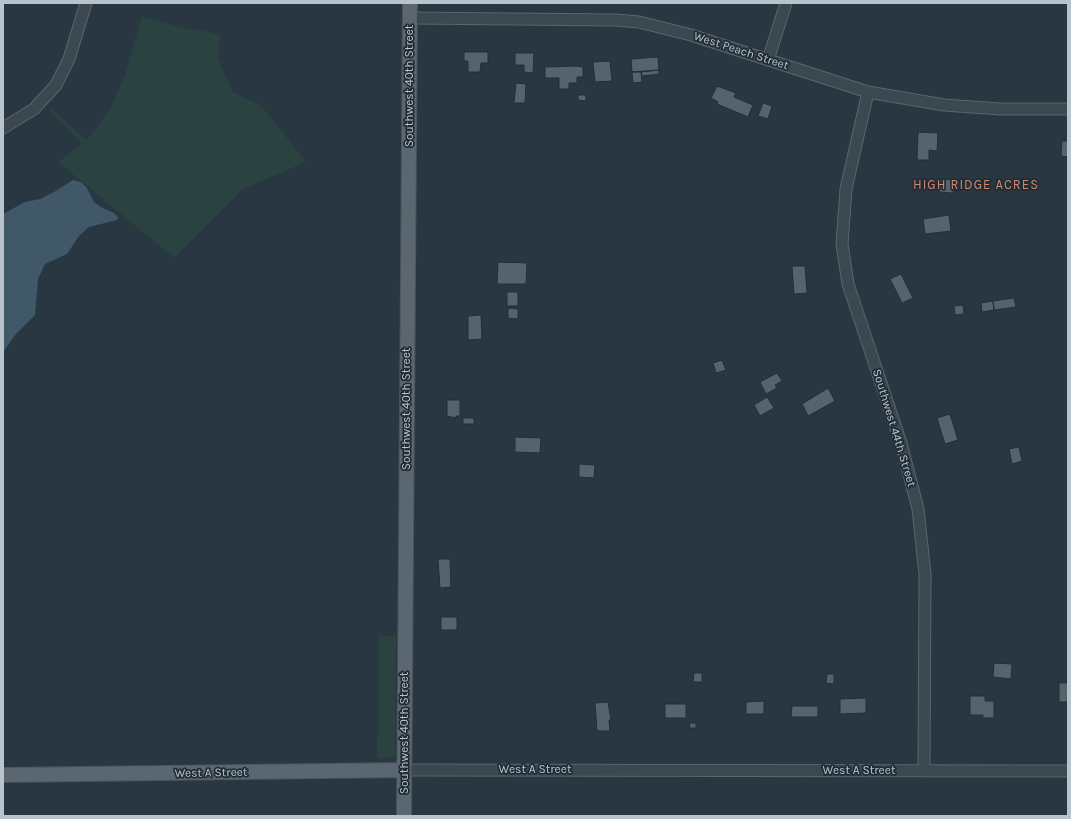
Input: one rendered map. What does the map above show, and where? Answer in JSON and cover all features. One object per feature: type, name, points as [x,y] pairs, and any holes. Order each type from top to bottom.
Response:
[{"type":"main road","name":"Southwest 40th Street","points":[[404,816],[410,3]]},
{"type":"main road","name":"West A Street","points":[[3,775],[404,770]]},
{"type":"street","points":[[3,128],[25,115],[42,101],[63,74],[75,42],[86,3]]},
{"type":"street","points":[[768,60],[786,3]]},
{"type":"street","name":"West Peach Street","points":[[410,18],[616,20],[639,22],[661,26],[868,92],[944,105],[1000,109],[1068,109]]},
{"type":"street","name":"Southwest 44th Street","points":[[868,92],[846,190],[842,244],[848,284],[901,443],[918,509],[925,574],[924,771]]},
{"type":"street","name":"West A Street","points":[[404,770],[1068,771]]},
{"type":"green space","points":[[142,16],[190,30],[201,30],[220,35],[218,58],[233,92],[262,106],[306,162],[243,189],[174,258],[58,162],[82,144],[49,110],[51,108],[87,140],[110,109],[125,75]]},
{"type":"green space","points":[[379,635],[396,636],[395,758],[377,758]]},
{"type":"water","points":[[73,180],[81,182],[87,188],[94,202],[114,213],[118,217],[117,220],[89,227],[79,236],[67,254],[45,264],[38,279],[35,315],[15,335],[3,352],[3,214],[25,202],[40,199]]},
{"type":"building","points":[[464,52],[488,52],[488,63],[481,63],[480,72],[468,72],[468,61],[464,61]]},
{"type":"building","points":[[515,53],[534,53],[533,73],[524,72],[524,65],[515,65]]},
{"type":"building","points":[[658,57],[659,70],[632,72],[631,59]]},
{"type":"building","points":[[610,61],[612,81],[595,82],[593,62]]},
{"type":"building","points":[[545,67],[583,67],[583,77],[577,77],[577,83],[569,83],[569,89],[559,89],[559,78],[545,78]]},
{"type":"building","points":[[659,70],[659,74],[642,76],[641,72]]},
{"type":"building","points":[[632,72],[641,72],[642,82],[633,83]]},
{"type":"building","points":[[516,83],[526,84],[525,103],[514,103]]},
{"type":"building","points":[[717,86],[736,93],[734,97],[753,105],[748,117],[717,104],[718,102],[711,98]]},
{"type":"building","points":[[578,95],[586,95],[586,101],[578,100]]},
{"type":"building","points":[[763,103],[772,106],[768,119],[758,116]]},
{"type":"building","points":[[918,132],[938,133],[937,151],[929,150],[929,160],[917,160]]},
{"type":"building","points":[[1062,141],[1068,141],[1068,157],[1061,156]]},
{"type":"building","points":[[939,179],[954,180],[953,193],[939,192]]},
{"type":"building","points":[[949,215],[951,231],[925,234],[923,219]]},
{"type":"building","points":[[498,262],[527,263],[526,284],[497,284]]},
{"type":"building","points":[[792,266],[805,266],[807,293],[794,294]]},
{"type":"building","points":[[901,274],[913,298],[902,303],[890,279]]},
{"type":"building","points":[[507,292],[518,292],[518,306],[507,306]]},
{"type":"building","points":[[1014,298],[1016,307],[994,310],[993,301]]},
{"type":"building","points":[[993,301],[994,310],[982,312],[981,303]]},
{"type":"building","points":[[963,305],[964,314],[955,315],[954,306]]},
{"type":"building","points":[[508,308],[518,309],[518,319],[508,318]]},
{"type":"building","points":[[481,315],[482,339],[468,340],[468,316]]},
{"type":"building","points":[[722,360],[726,370],[716,373],[713,363]]},
{"type":"building","points":[[777,373],[782,381],[775,385],[777,388],[766,394],[760,382]]},
{"type":"building","points":[[828,388],[835,401],[808,416],[802,404]]},
{"type":"building","points":[[767,397],[774,408],[760,416],[754,405]]},
{"type":"building","points":[[447,400],[460,400],[460,416],[456,416],[456,418],[447,416]]},
{"type":"building","points":[[950,414],[958,440],[945,444],[937,418]]},
{"type":"building","points":[[463,418],[474,418],[474,424],[463,424]]},
{"type":"building","points":[[515,437],[541,438],[540,453],[515,452]]},
{"type":"building","points":[[1019,447],[1022,461],[1012,464],[1009,449]]},
{"type":"building","points":[[579,464],[595,465],[594,478],[579,477]]},
{"type":"building","points":[[438,559],[450,559],[451,587],[440,588]]},
{"type":"building","points":[[441,617],[457,617],[457,630],[441,630]]},
{"type":"building","points":[[994,663],[1012,664],[1011,679],[993,677]]},
{"type":"building","points":[[694,673],[702,673],[702,682],[693,682]]},
{"type":"building","points":[[827,674],[834,674],[834,684],[826,683]]},
{"type":"building","points":[[1059,683],[1068,683],[1068,702],[1059,702]]},
{"type":"building","points":[[970,696],[985,696],[985,701],[994,701],[994,718],[983,718],[983,715],[970,715]]},
{"type":"building","points":[[866,698],[866,713],[840,714],[840,699]]},
{"type":"building","points":[[764,701],[764,714],[746,714],[746,702]]},
{"type":"building","points":[[608,702],[611,720],[609,720],[610,731],[597,731],[595,703]]},
{"type":"building","points":[[665,704],[686,704],[686,718],[665,718]]},
{"type":"building","points":[[792,706],[818,706],[818,717],[791,717]]},
{"type":"building","points":[[690,723],[696,723],[696,728],[689,728]]},
{"type":"district","name":"HIGH RIDGE ACRES","points":[[976,185]]}]
